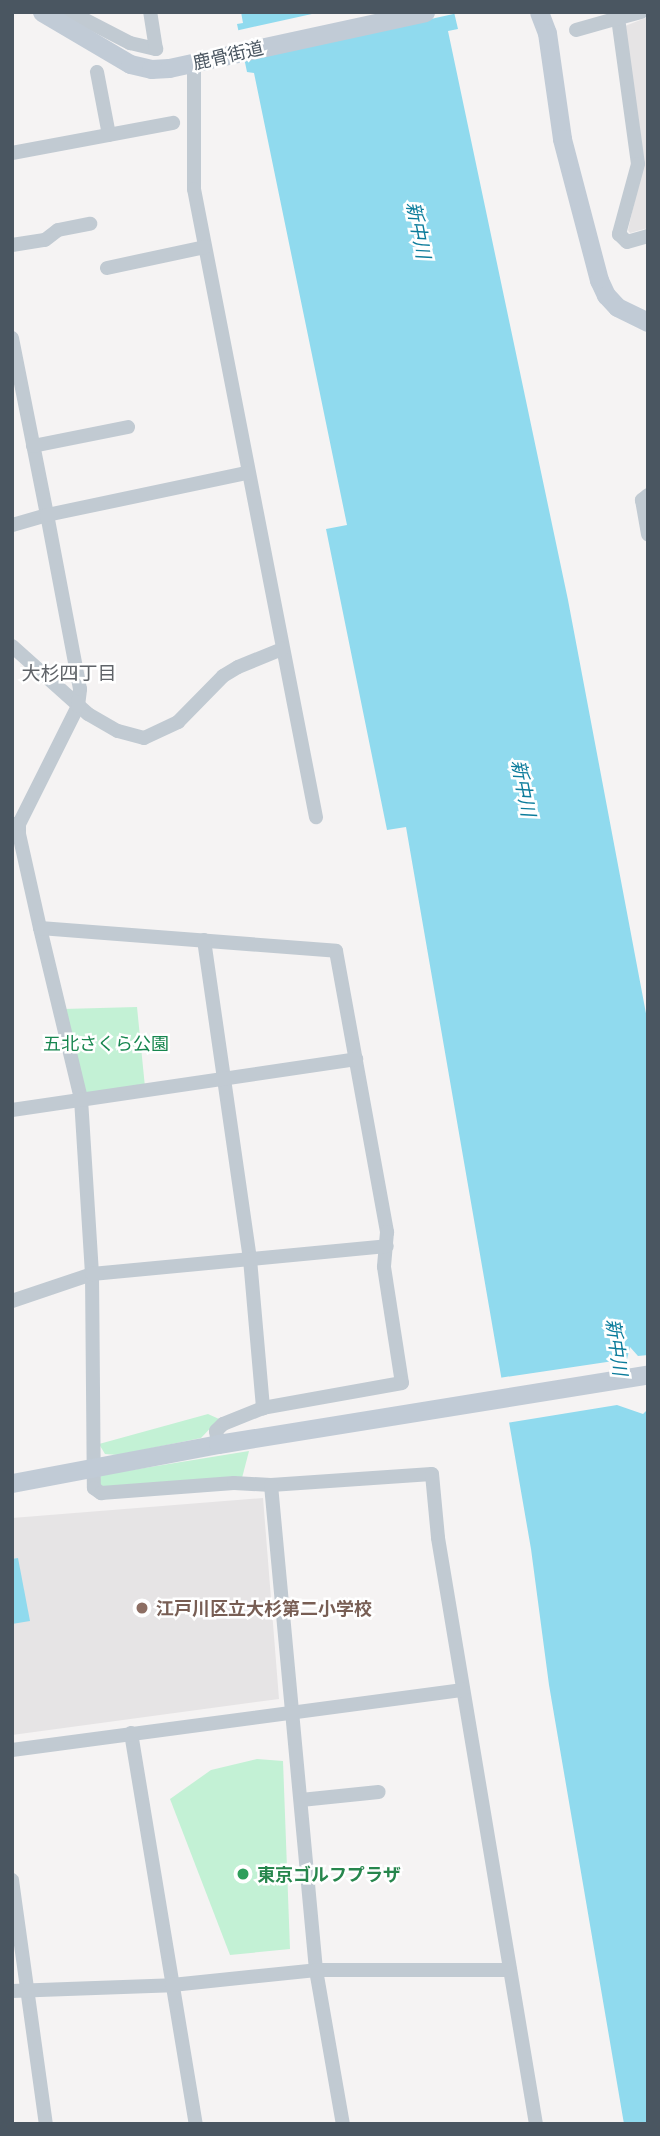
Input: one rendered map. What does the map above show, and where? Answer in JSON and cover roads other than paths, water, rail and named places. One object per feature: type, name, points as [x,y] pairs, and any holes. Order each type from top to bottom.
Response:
[{"type":"street","name":"鹿骨街道","points":[[42,12],[142,67],[169,68],[425,12]]},
{"type":"street","points":[[70,12],[130,43],[156,49],[150,12]]},
{"type":"street","points":[[540,12],[547,33],[562,139],[599,280],[606,295],[617,307],[648,322]]},
{"type":"street","points":[[576,30],[629,15],[638,164],[619,234],[627,242],[648,236]]},
{"type":"street","points":[[202,60],[194,189],[246,473],[316,817]]},
{"type":"street","points":[[97,72],[109,135]]},
{"type":"street","points":[[12,153],[173,123]]},
{"type":"street","points":[[12,245],[45,240],[58,230],[90,224]]},
{"type":"street","points":[[107,268],[205,247]]},
{"type":"street","points":[[12,338],[80,689],[78,706],[16,824],[81,1099],[92,1274],[94,1488],[101,1493],[234,1483],[271,1485],[432,1474],[438,1538],[510,1970],[514,1976],[536,2124]]},
{"type":"street","points":[[33,446],[128,427]]},
{"type":"street","points":[[12,525],[47,515],[246,473]]},
{"type":"street","points":[[648,495],[642,500],[648,534]]},
{"type":"street","points":[[12,646],[78,706],[118,731],[144,738],[178,722],[223,676],[282,649]]},
{"type":"street","points":[[40,928],[336,951],[387,1246],[384,1267],[402,1383],[263,1408],[223,1424],[216,1431],[218,1444]]},
{"type":"street","points":[[204,940],[250,1259],[263,1408]]},
{"type":"street","points":[[12,1110],[356,1059]]},
{"type":"street","points":[[12,1301],[92,1274],[387,1246]]},
{"type":"street","points":[[12,1483],[92,1470],[218,1444],[648,1374]]},
{"type":"street","points":[[271,1485],[316,1970],[343,2124]]},
{"type":"street","points":[[12,1750],[463,1690]]},
{"type":"street","points":[[131,1733],[195,2124]]},
{"type":"street","points":[[301,1800],[379,1792]]},
{"type":"street","points":[[12,1880],[46,2124]]},
{"type":"street","points":[[12,1991],[172,1985],[316,1970],[510,1970]]},
{"type":"water","name":"新中川","points":[[241,12],[454,12],[458,29],[448,31],[568,600],[648,1024],[648,2124],[624,2124],[549,1685],[531,1549],[406,827],[387,830],[326,529],[347,525],[254,73],[247,72],[237,24],[243,23]]},
{"type":"water","points":[[18,1558],[30,1621],[12,1624],[12,1559]]},
{"type":"place","name":"江戸川区立大杉第二小学校","points":[[142,1608]]},
{"type":"place","name":"東京ゴルフプラザ","points":[[243,1874]]},
{"type":"district","name":"大杉四丁目","points":[[69,673]]},
{"type":"park label","name":"五北さくら公園","points":[[106,1043]]}]
